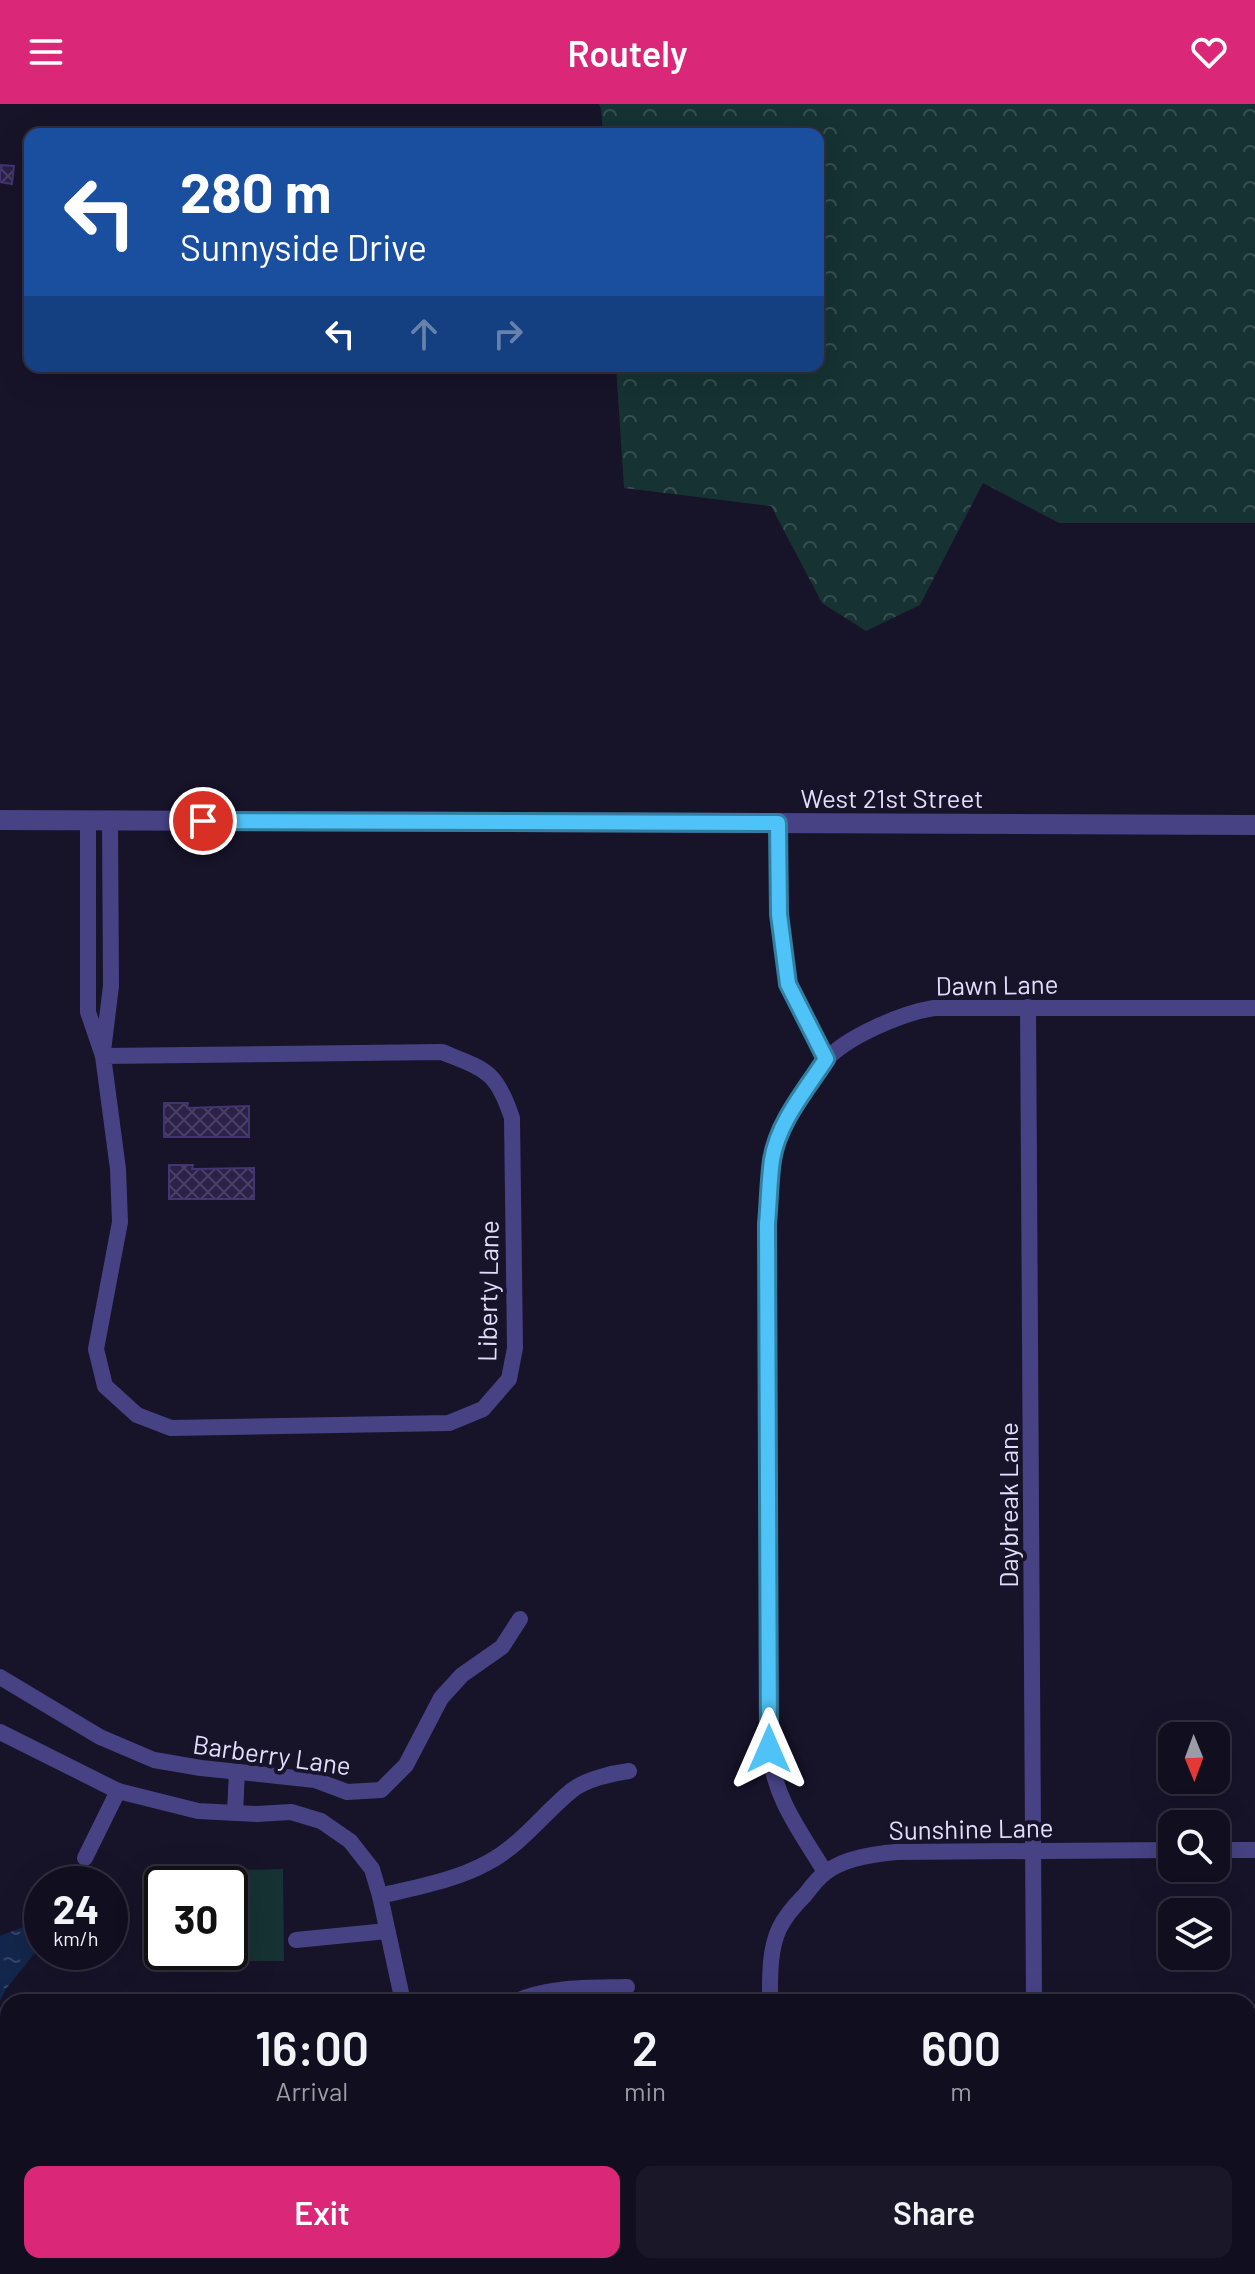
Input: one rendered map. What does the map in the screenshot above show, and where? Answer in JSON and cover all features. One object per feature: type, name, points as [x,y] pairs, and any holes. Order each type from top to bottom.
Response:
[{"type":"street","name":"West 21st Street","points":[[0,820],[1255,825]]},
{"type":"street","name":"Liberty Lane","points":[[88,821],[88,1012],[103,1056],[118,1169],[120,1222],[96,1349],[105,1386],[137,1415],[171,1428],[449,1423],[483,1409],[509,1379],[515,1348],[512,1118],[502,1090],[484,1069],[442,1052],[103,1056]]},
{"type":"street","name":"Liberty Lane","points":[[103,1056],[111,986],[110,821]]},
{"type":"street","points":[[778,823],[779,914],[788,984],[826,1059]]},
{"type":"street","name":"Dawn Lane","points":[[825,1872],[782,1802],[769,1749],[767,1224],[773,1158],[791,1112],[826,1059],[852,1041],[913,1011],[1028,1007],[1255,1008]]},
{"type":"street","name":"Daybreak Lane","points":[[1028,1007],[1034,1994]]},
{"type":"street","name":"Barberry Lane","points":[[0,1677],[100,1737],[154,1760],[315,1780],[347,1792],[381,1790],[406,1765],[441,1698],[462,1675],[502,1647],[520,1619]]},
{"type":"street","points":[[0,1733],[118,1791],[198,1811],[291,1812],[321,1821],[350,1841],[372,1869],[401,1994]]},
{"type":"street","points":[[235,1813],[237,1771]]},
{"type":"street","points":[[380,1896],[455,1877],[488,1863],[522,1839],[573,1789],[613,1772],[629,1771]]},
{"type":"street","points":[[85,1858],[118,1791]]},
{"type":"street","name":"Sunshine Lane","points":[[770,1994],[773,1949],[790,1910],[825,1872],[844,1863],[872,1854],[1158,1850]]},
{"type":"street","points":[[1230,1850],[1255,1850]]},
{"type":"street","points":[[296,1940],[387,1931]]},
{"type":"street","points":[[537,1994],[561,1989],[627,1987]]},
{"type":"green space","points":[[599,104],[1255,104],[1255,523],[1059,523],[983,483],[920,605],[866,631],[822,603],[771,506],[624,488],[616,372],[824,372],[824,128],[603,128]]},
{"type":"green space","points":[[283,1869],[284,1961],[248,1961],[248,1870]]},
{"type":"water","points":[[24,1927],[24,1966],[4,1994],[0,1994],[0,1936]]},
{"type":"building","points":[[0,165],[14,166],[12,184],[0,182]]},
{"type":"building","points":[[164,1103],[188,1103],[187,1108],[249,1106],[249,1137],[164,1137]]},
{"type":"building","points":[[169,1165],[193,1165],[192,1169],[254,1168],[254,1199],[169,1199]]},
{"type":"route","points":[[203,821],[778,823],[779,914],[788,984],[826,1059],[781,1133],[773,1158],[767,1224],[769,1749]]}]
